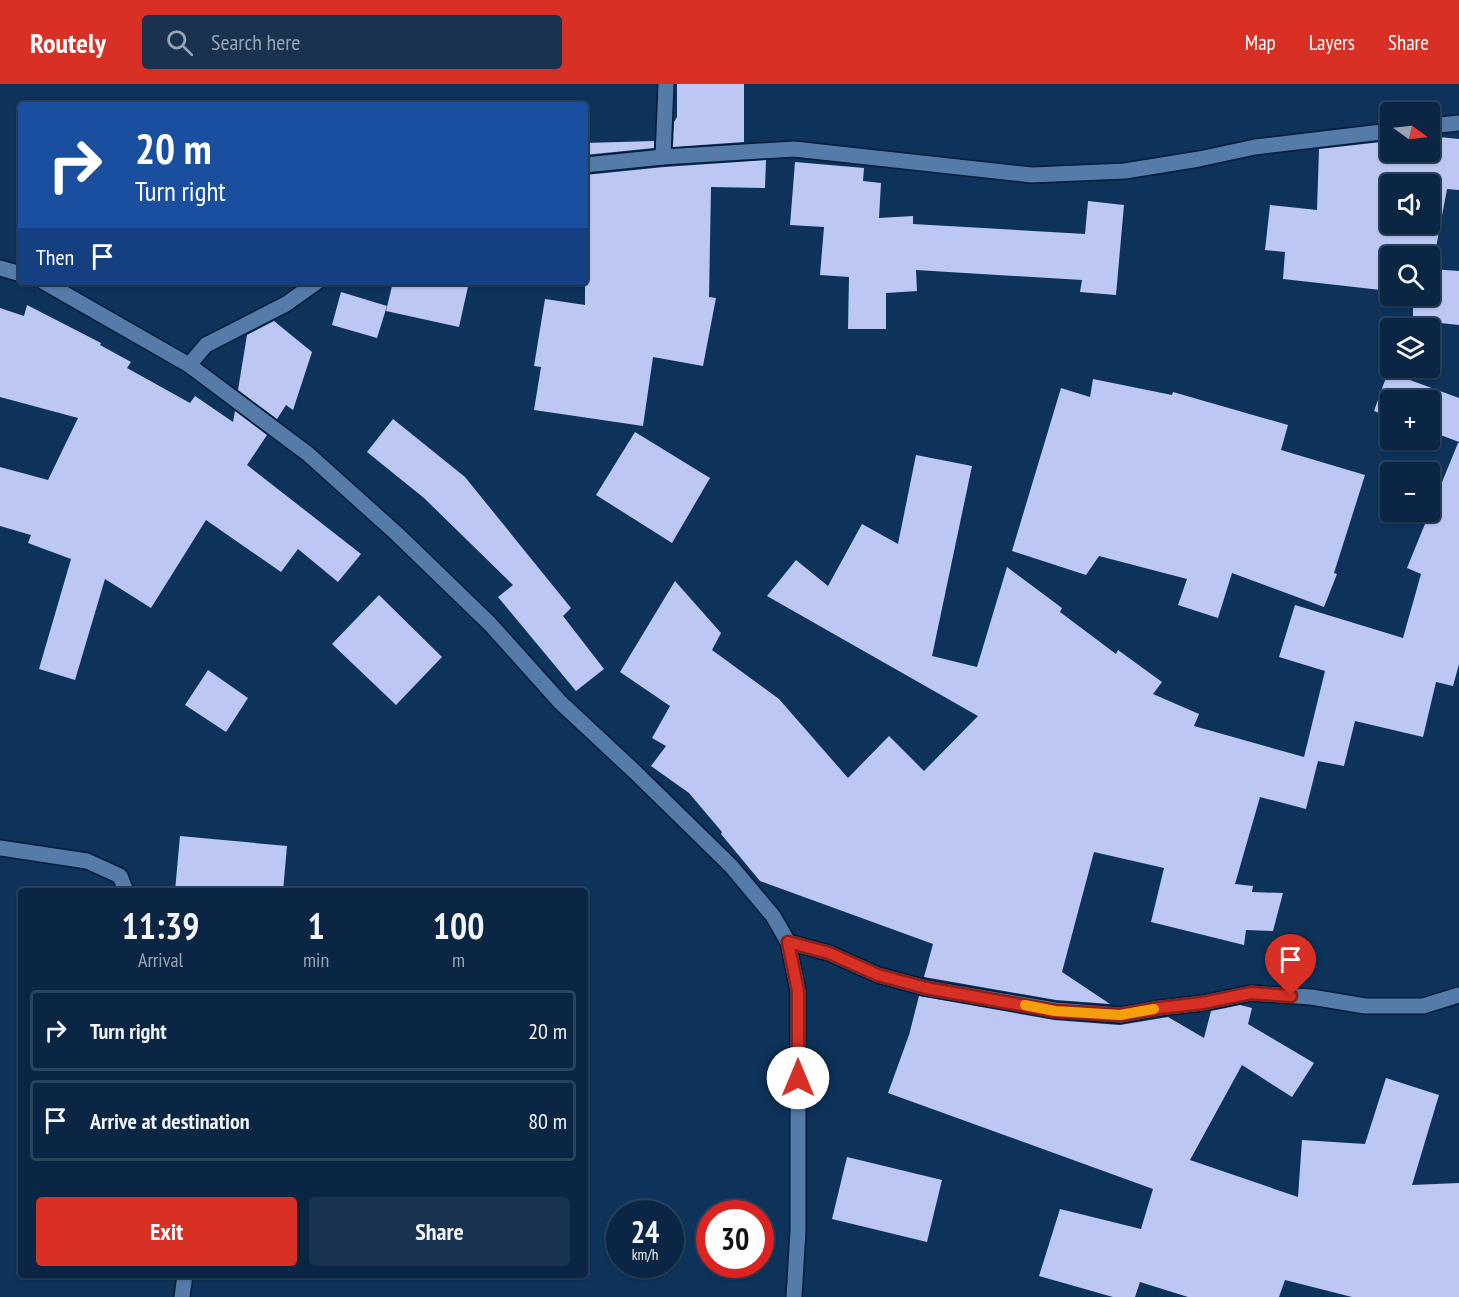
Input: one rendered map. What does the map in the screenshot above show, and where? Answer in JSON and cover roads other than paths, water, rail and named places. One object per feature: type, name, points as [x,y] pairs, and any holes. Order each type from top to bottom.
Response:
[{"type":"street","points":[[663,157],[666,84]]},
{"type":"street","points":[[1440,125],[1459,123]]},
{"type":"street","points":[[588,165],[663,157],[794,149],[1032,176],[1125,171],[1255,147],[1380,132]]},
{"type":"street","points":[[0,268],[18,273]]},
{"type":"street","points":[[49,285],[189,365],[308,454],[406,542],[490,624],[560,702],[636,772],[731,867],[772,916],[788,942],[798,991],[798,1231],[794,1297]]},
{"type":"street","points":[[189,365],[206,345],[286,304],[313,285]]},
{"type":"street","points":[[0,848],[87,861],[120,876],[125,888]]},
{"type":"street","points":[[788,942],[829,953],[878,975],[926,988],[1055,1011],[1120,1015],[1203,1003],[1251,993],[1311,997],[1365,1006],[1423,1006],[1459,995]]},
{"type":"street","points":[[182,1297],[185,1278]]}]
